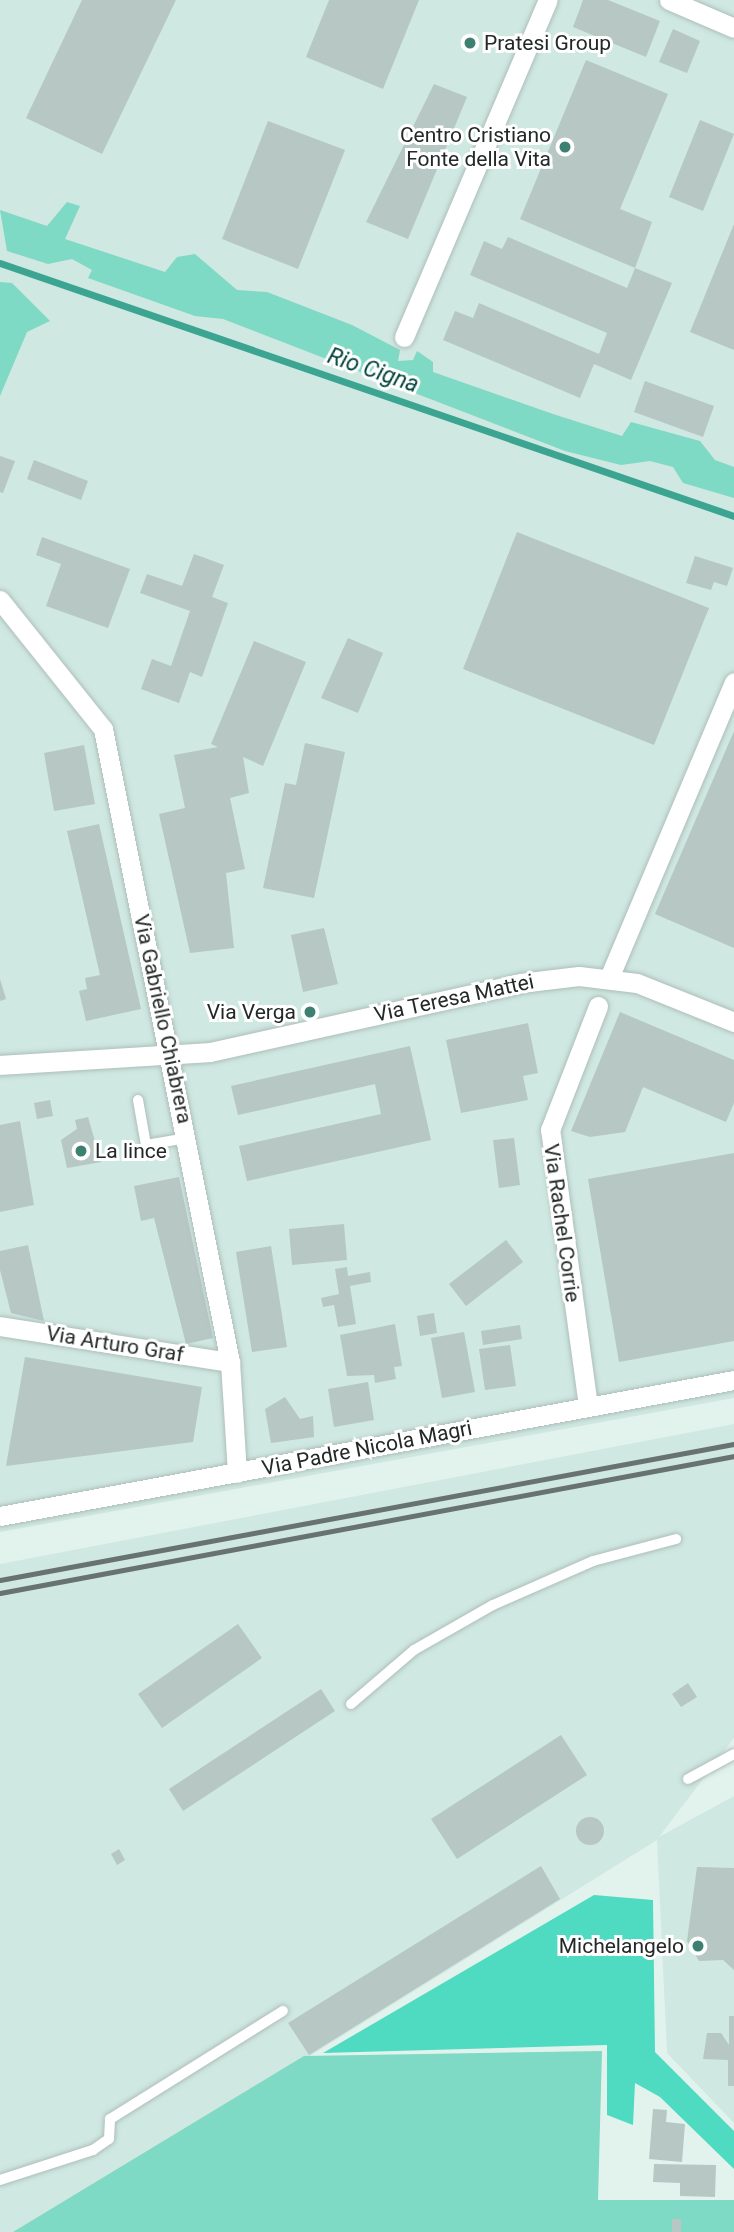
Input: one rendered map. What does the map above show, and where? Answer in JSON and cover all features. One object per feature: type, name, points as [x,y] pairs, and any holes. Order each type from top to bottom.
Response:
[{"type":"street","points":[[404,337],[548,0]]},
{"type":"street","points":[[669,0],[734,28]]},
{"type":"street","name":"Via Gabriello Chiabrera","points":[[0,600],[103,729],[170,1051],[230,1362],[237,1473]]},
{"type":"street","points":[[609,978],[734,681]]},
{"type":"street","name":"Via Teresa Mattei","points":[[0,1065],[170,1051],[210,1052],[548,978],[609,978],[637,982],[734,1022]]},
{"type":"street","name":"Via Rachel Corrie","points":[[588,1406],[550,1130],[598,1006]]},
{"type":"street","name":"Via Arturo Graf","points":[[0,1326],[230,1362]]},
{"type":"street","name":"Via Padre Nicola Magri","points":[[0,1516],[734,1380]]},
{"type":"lane","points":[[138,1100],[146,1145],[187,1138]]},
{"type":"lane","points":[[351,1704],[414,1650],[503,1600],[593,1562],[676,1539]]},
{"type":"lane","points":[[688,1779],[734,1754]]},
{"type":"lane","points":[[0,2180],[93,2150],[109,2139],[110,2119],[283,2011]]},
{"type":"shaded area","points":[[0,0],[734,0],[734,1398],[0,1532]]},
{"type":"shaded area","points":[[734,1424],[734,1738],[659,1837],[734,1796],[734,2123],[667,2053],[657,1840],[27,2232],[0,2232],[0,1564]]},
{"type":"green space","points":[[67,202],[80,206],[65,239],[165,272],[177,257],[195,254],[237,290],[267,292],[352,325],[400,350],[398,361],[413,360],[417,351],[433,362],[433,372],[622,436],[631,422],[700,441],[715,460],[734,467],[734,498],[683,483],[673,467],[650,461],[621,465],[565,451],[223,319],[195,316],[88,278],[92,270],[72,259],[48,264],[7,251],[0,210],[47,226]]},
{"type":"green space","points":[[0,282],[12,283],[50,321],[27,332],[0,396]]},
{"type":"green space","points":[[594,1895],[653,1900],[655,2052],[734,2131],[734,2169],[660,2097],[635,2083],[633,2125],[607,2115],[607,2045],[323,2053]]},
{"type":"green space","points":[[602,2051],[598,2200],[734,2200],[734,2232],[13,2232],[304,2056]]},
{"type":"building","points":[[82,0],[176,0],[102,154],[26,118]]},
{"type":"building","points":[[329,0],[419,0],[383,89],[306,57]]},
{"type":"building","points":[[583,0],[608,0],[660,21],[646,57],[573,27]]},
{"type":"building","points":[[673,29],[700,41],[687,73],[659,62]]},
{"type":"building","points":[[586,60],[668,94],[620,209],[652,222],[635,268],[520,219]]},
{"type":"building","points":[[434,84],[467,97],[408,239],[366,222]]},
{"type":"building","points":[[700,120],[734,134],[703,211],[669,197]]},
{"type":"building","points":[[268,121],[345,150],[298,269],[222,239]]},
{"type":"building","points":[[734,224],[734,350],[690,332]]},
{"type":"building","points":[[508,237],[627,288],[635,268],[672,283],[631,380],[594,364],[580,398],[443,340],[455,311],[473,318],[479,303],[599,354],[607,333],[470,275],[484,241],[502,249]]},
{"type":"building","points":[[645,381],[714,406],[703,437],[634,412]]},
{"type":"building","points":[[0,456],[15,461],[3,493],[0,492]]},
{"type":"building","points":[[34,460],[88,481],[81,500],[27,479]]},
{"type":"building","points":[[517,532],[709,608],[654,745],[463,669]]},
{"type":"building","points":[[42,537],[130,569],[108,628],[46,606],[61,564],[36,555]]},
{"type":"building","points":[[194,554],[224,565],[212,597],[228,603],[202,677],[190,672],[179,703],[141,689],[152,659],[171,666],[190,611],[140,593],[147,574],[182,586]]},
{"type":"building","points":[[695,556],[733,568],[727,586],[714,582],[711,590],[686,583]]},
{"type":"building","points":[[348,638],[383,653],[358,713],[321,698]]},
{"type":"building","points":[[254,641],[306,662],[263,766],[243,757],[249,793],[230,798],[245,869],[226,873],[234,948],[190,953],[159,814],[185,808],[174,755],[218,747],[211,744]]},
{"type":"building","points":[[734,731],[734,948],[655,914]]},
{"type":"building","points":[[305,743],[345,752],[314,898],[263,888],[285,783],[296,785]]},
{"type":"building","points":[[84,745],[95,804],[54,811],[44,753]]},
{"type":"building","points":[[99,824],[141,1009],[86,1021],[79,991],[87,989],[85,978],[100,975],[67,831]]},
{"type":"building","points":[[324,928],[338,984],[303,992],[291,935]]},
{"type":"building","points":[[0,979],[6,999],[0,1001]]},
{"type":"building","points":[[620,1012],[734,1060],[734,1103],[726,1122],[643,1087],[625,1132],[590,1137],[571,1131]]},
{"type":"building","points":[[528,1023],[538,1073],[523,1076],[528,1100],[461,1113],[446,1040]]},
{"type":"building","points":[[410,1046],[431,1140],[247,1181],[239,1146],[381,1114],[375,1084],[238,1115],[231,1086]]},
{"type":"building","points":[[50,1100],[53,1116],[37,1119],[34,1103]]},
{"type":"building","name":"La lince","points":[[88,1117],[101,1162],[67,1168],[61,1140],[77,1129],[75,1120]]},
{"type":"building","points":[[20,1121],[34,1205],[0,1212],[0,1125]]},
{"type":"building","points":[[514,1138],[520,1185],[499,1188],[493,1140]]},
{"type":"building","points":[[734,1153],[734,1341],[619,1362],[588,1179]]},
{"type":"building","points":[[179,1177],[213,1338],[186,1344],[154,1218],[141,1221],[134,1186]]},
{"type":"building","points":[[344,1224],[347,1260],[292,1265],[289,1229]]},
{"type":"building","points":[[506,1240],[523,1262],[466,1306],[449,1284]]},
{"type":"building","points":[[28,1245],[44,1321],[11,1313],[0,1270],[0,1251]]},
{"type":"building","points":[[271,1246],[287,1347],[252,1352],[236,1252]]},
{"type":"building","points":[[347,1267],[348,1276],[370,1272],[371,1282],[350,1286],[356,1324],[338,1327],[334,1305],[323,1307],[321,1298],[339,1294],[335,1269]]},
{"type":"building","points":[[434,1313],[437,1333],[420,1336],[417,1316]]},
{"type":"building","points":[[395,1324],[402,1366],[394,1367],[396,1379],[375,1383],[374,1375],[347,1376],[340,1335]]},
{"type":"building","points":[[520,1325],[522,1339],[483,1345],[481,1331]]},
{"type":"building","points":[[464,1332],[475,1392],[442,1398],[431,1338]]},
{"type":"building","points":[[510,1345],[516,1386],[485,1390],[479,1349]]},
{"type":"building","points":[[25,1357],[202,1387],[193,1442],[6,1466]]},
{"type":"building","points":[[368,1382],[374,1420],[334,1427],[328,1389]]},
{"type":"building","points":[[285,1397],[300,1419],[313,1416],[314,1437],[271,1443],[265,1409]]},
{"type":"building","points":[[238,1624],[262,1658],[162,1728],[138,1694]]},
{"type":"building","points":[[688,1683],[697,1697],[681,1707],[672,1694]]},
{"type":"building","points":[[321,1689],[335,1711],[183,1811],[169,1789]]},
{"type":"building","points":[[561,1735],[587,1775],[457,1859],[431,1819]]},
{"type":"building","points":[[590,1817],[600,1821],[604,1831],[600,1841],[590,1845],[580,1841],[576,1831],[580,1821]]},
{"type":"building","points":[[119,1849],[125,1860],[117,1865],[111,1854]]},
{"type":"building","points":[[541,1866],[560,1899],[309,2055],[288,2023]]},
{"type":"building","points":[[697,1867],[734,1868],[734,1970],[723,1960],[699,1961],[687,1941]]},
{"type":"building","points":[[729,2016],[734,2016],[734,2086],[728,2086],[728,2060],[703,2059],[707,2033],[721,2033],[729,2045]]},
{"type":"building","points":[[653,2109],[667,2110],[666,2122],[685,2124],[682,2162],[649,2159]]},
{"type":"building","points":[[654,2164],[716,2165],[715,2197],[680,2196],[680,2183],[653,2182]]},
{"type":"building","points":[[672,2219],[681,2219],[681,2232],[672,2232]]},
{"type":"waterway","name":"Rio Cigna","points":[[0,263],[734,516]]},
{"type":"railway","points":[[0,1580],[734,1444]]},
{"type":"railway","points":[[0,1593],[734,1456]]},
{"type":"place","name":"Pratesi Group","points":[[470,43]]},
{"type":"place","name":"Centro Cristiano Fonte della Vita","points":[[565,147]]},
{"type":"place","name":"Via Verga","points":[[310,1012]]},
{"type":"place","name":"La lince","points":[[81,1151]]},
{"type":"place","name":"Michelangelo","points":[[698,1946]]}]
